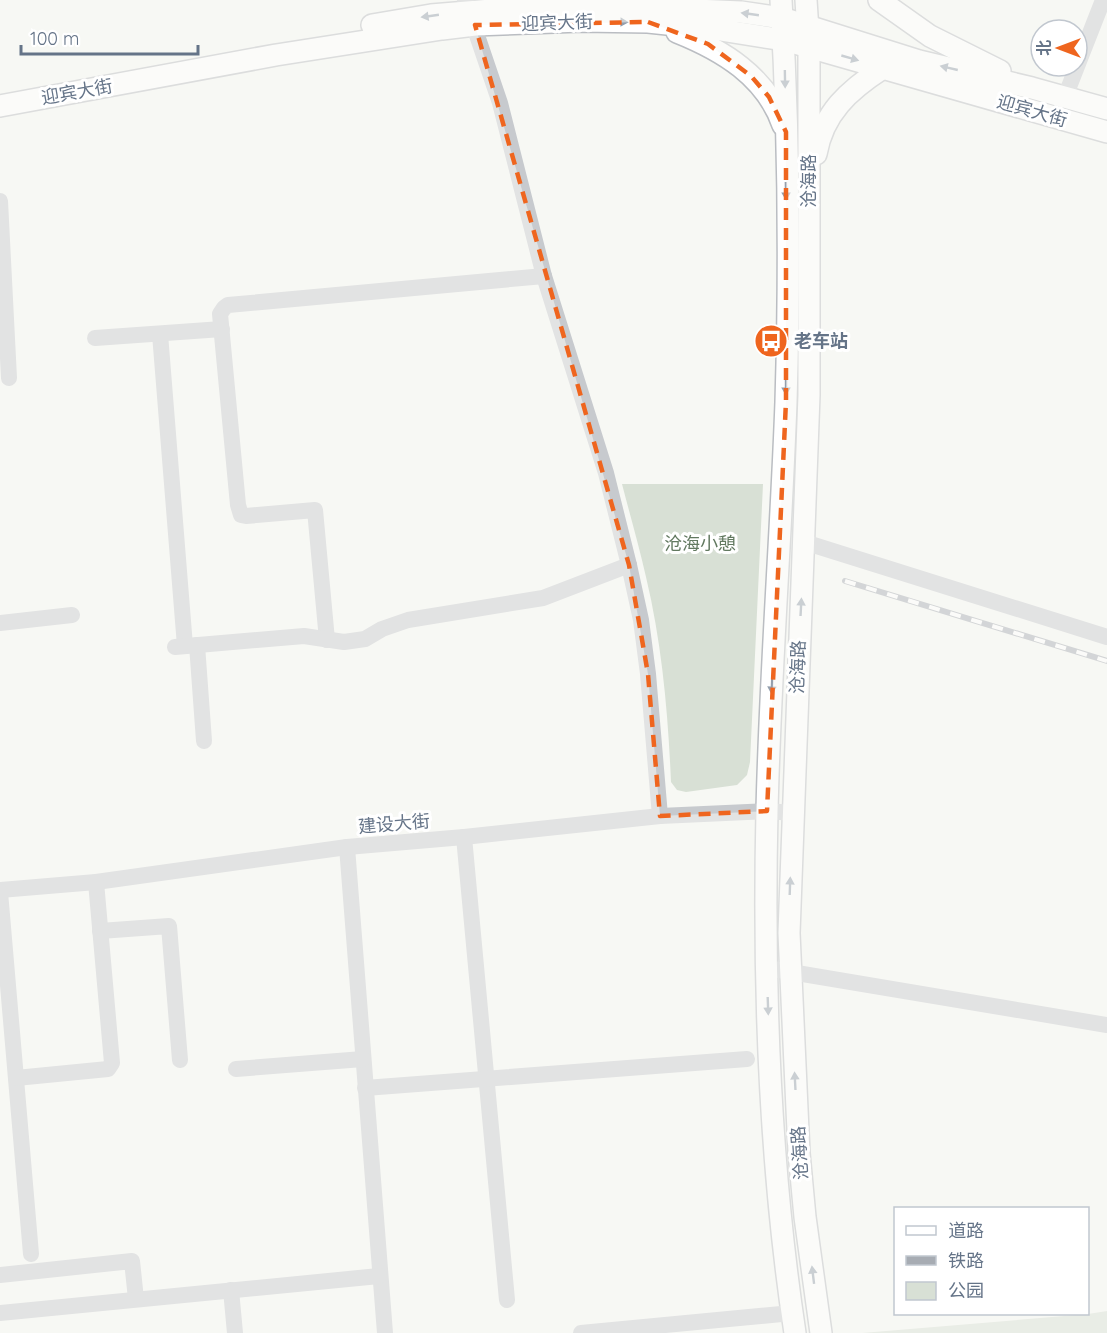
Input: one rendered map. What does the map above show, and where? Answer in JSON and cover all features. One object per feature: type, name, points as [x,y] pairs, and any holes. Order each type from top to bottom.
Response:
[{"type":"main road","points":[[669,0],[649,15],[708,44],[740,66],[769,97],[780,115],[786,132]]},
{"type":"main road","name":"沧海路","points":[[806,0],[809,394],[793,813],[790,971],[799,1153],[805,1217],[821,1333]]},
{"type":"main road","points":[[879,0],[930,36],[1032,88]]},
{"type":"main road","name":"迎宾大街","points":[[0,93],[431,15],[470,12],[581,21],[649,15],[781,9],[808,36],[883,68],[1107,132]]},
{"type":"main road","name":"沧海路","points":[[781,9],[786,132],[786,401],[767,811],[767,968],[773,1121],[781,1227],[793,1323]]},
{"type":"main road","name":"迎宾大街","points":[[0,106],[385,37],[470,12]]},
{"type":"main road","name":"迎宾大街","points":[[649,15],[714,29],[784,40],[808,36],[1032,88],[1107,109]]},
{"type":"main road","points":[[809,187],[819,135],[830,116],[847,94],[883,68]]},
{"type":"street","points":[[1065,97],[1103,0]]},
{"type":"street","points":[[470,12],[500,102],[544,276],[606,473],[629,565],[641,620],[648,674],[660,816]]},
{"type":"street","points":[[0,201],[9,378]]},
{"type":"street","points":[[327,640],[315,510],[241,515],[238,505],[220,314],[228,305],[544,276]]},
{"type":"street","points":[[95,338],[222,329]]},
{"type":"street","points":[[160,334],[186,646],[204,741]]},
{"type":"street","points":[[804,542],[1107,638]]},
{"type":"street","points":[[186,646],[304,636],[344,642],[365,639],[382,629],[408,620],[543,598],[629,565]]},
{"type":"street","points":[[0,623],[72,615]]},
{"type":"street","name":"建设大街","points":[[0,891],[96,882],[346,847],[660,816],[767,811],[793,813]]},
{"type":"street","points":[[464,837],[507,1300]]},
{"type":"street","points":[[346,847],[385,1333]]},
{"type":"street","points":[[16,1078],[108,1069],[112,1063],[96,882]]},
{"type":"street","points":[[0,891],[31,1254]]},
{"type":"street","points":[[100,931],[169,926],[180,1060]]},
{"type":"street","points":[[767,968],[1107,1025]]},
{"type":"street","points":[[236,1069],[363,1059]]},
{"type":"street","points":[[365,1088],[747,1059]]},
{"type":"street","points":[[0,1275],[132,1261],[136,1299]]},
{"type":"street","points":[[0,1312],[379,1276]]},
{"type":"street","points":[[231,1290],[236,1333]]},
{"type":"street","points":[[581,1333],[793,1323]]},
{"type":"highlighted area","points":[[648,22],[674,30],[708,44],[751,76],[769,97],[786,132],[786,401],[767,811],[660,816],[648,674],[629,565],[475,25]]},
{"type":"green space","name":"沧海小憩","points":[[622,484],[763,484],[750,762],[747,775],[737,785],[686,792],[677,790],[671,782],[666,704],[652,602]]},
{"type":"green space","points":[[1107,1311],[1107,1333],[862,1333],[1089,1315]]},
{"type":"railway","points":[[845,581],[1107,661]]},
{"type":"place","name":"老车站","points":[[771,341]]}]
